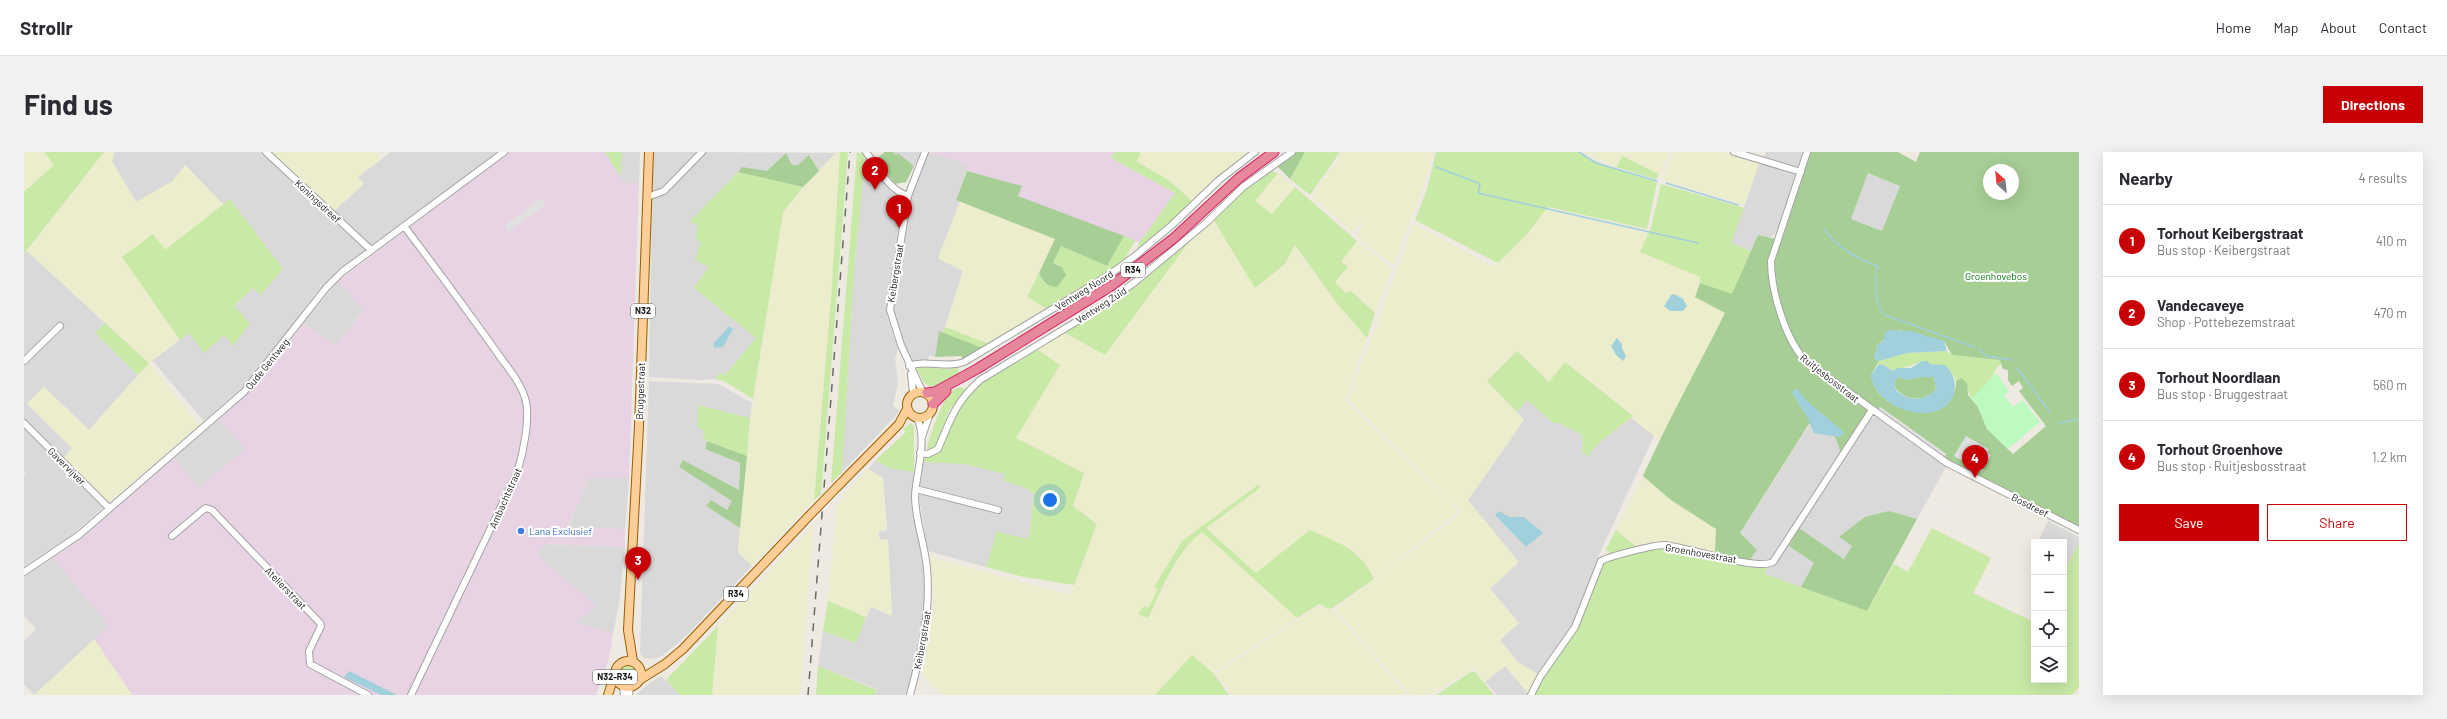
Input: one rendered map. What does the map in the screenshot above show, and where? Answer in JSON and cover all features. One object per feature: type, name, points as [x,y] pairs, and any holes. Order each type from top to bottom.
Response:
[{"type":"highway","name":"R34","points":[[924,392],[940,390],[977,369],[1082,305],[1138,267],[1239,178],[1274,152]]},
{"type":"highway","name":"R34","points":[[933,404],[944,392],[977,369]]},
{"type":"main road","name":"Bruggestraat","points":[[621,662],[628,630],[638,440],[649,152]]},
{"type":"main road","points":[[924,392],[933,404],[930,414],[915,417],[907,409],[907,400],[913,393],[924,392]]},
{"type":"main road","name":"R34","points":[[641,678],[674,657],[692,641],[808,517],[899,424],[907,409]]},
{"type":"main road","name":"R34","points":[[899,424],[915,417]]},
{"type":"main road","name":"Bruggestraat","points":[[628,630],[635,663]]},
{"type":"main road","name":"N32-R34","points":[[621,662],[635,663],[641,671],[641,678],[637,684],[625,688],[615,673],[621,662]]},
{"type":"main road","points":[[635,663],[646,668],[659,667]]},
{"type":"main road","points":[[610,695],[615,673]]},
{"type":"main road","points":[[610,695],[625,688]]},
{"type":"street","name":"Koningsdreef","points":[[266,152],[371,250]]},
{"type":"street","name":"Oude Gentweg","points":[[24,572],[79,535],[247,389],[326,288],[342,272],[504,152]]},
{"type":"street","points":[[647,197],[664,191],[702,152]]},
{"type":"street","points":[[866,152],[893,187],[908,196]]},
{"type":"street","name":"Keibergstraat","points":[[924,392],[910,368],[893,327],[890,310],[908,196],[925,152]]},
{"type":"street","name":"Ventweg Noord","points":[[910,368],[921,362],[949,366],[964,362],[1106,277],[1172,225],[1219,180],[1255,152]]},
{"type":"street","name":"Ventweg Zuid","points":[[920,453],[928,454],[938,449],[952,414],[968,391],[980,380],[1102,306],[1135,282],[1189,238],[1243,187],[1292,152]]},
{"type":"street","points":[[1734,152],[1801,172]]},
{"type":"street","name":"Ruitjesbosstraat","points":[[1807,152],[1771,261],[1772,280],[1796,350],[1808,363],[1947,463],[1982,480]]},
{"type":"street","name":"Ambachtstraat","points":[[404,226],[472,317],[519,384],[525,398],[526,407],[524,439],[517,473],[411,695]]},
{"type":"street","points":[[24,361],[60,326]]},
{"type":"street","name":"Keibergstraat","points":[[910,368],[913,393]]},
{"type":"street","name":"Groenhovestraat","points":[[1531,695],[1540,677],[1575,627],[1601,561],[1614,555],[1664,545],[1768,565],[1773,562],[1872,410]]},
{"type":"street","name":"Keibergstraat","points":[[910,695],[924,638],[928,606],[927,567],[916,505],[916,489],[921,440],[930,414]]},
{"type":"street","name":"Keibergstraat","points":[[915,417],[921,440]]},
{"type":"street","name":"Gavervijver","points":[[24,423],[109,508]]},
{"type":"street","name":"Bosdreef","points":[[1982,480],[2079,530]]},
{"type":"street","points":[[916,489],[998,510]]},
{"type":"street","name":"Atelierstraat","points":[[172,536],[206,508],[212,510],[320,623],[321,626],[309,652],[310,664],[368,695]]},
{"type":"street","points":[[624,695],[625,688]]},
{"type":"shaded area","points":[[114,152],[261,152],[366,249],[340,269],[315,294],[250,381],[204,421],[152,360],[189,333],[225,335],[233,345],[234,307],[253,288],[261,295],[283,269],[230,199],[223,204],[185,165],[173,181],[136,202],[112,161]]},
{"type":"shaded area","points":[[391,152],[500,152],[371,245],[334,211],[363,184],[358,177]]},
{"type":"shaded area","points":[[510,152],[605,152],[624,183],[639,183],[629,478],[588,478],[568,527],[625,529],[625,547],[547,544],[536,554],[597,606],[577,622],[613,634],[608,662],[596,695],[132,695],[94,639],[109,626],[53,558],[78,541],[175,457],[198,488],[245,449],[219,419],[255,387],[303,324],[336,346],[364,311],[338,281]]},
{"type":"shaded area","points":[[622,152],[640,152],[639,183],[624,183],[620,176]]},
{"type":"shaded area","points":[[654,152],[698,152],[661,190],[652,192]]},
{"type":"shaded area","points":[[705,152],[836,153],[819,171],[810,155],[798,165],[792,165],[788,157],[767,172],[742,167],[692,220],[697,223],[709,267],[694,288],[756,338],[725,375],[720,372],[715,379],[700,380],[649,377],[652,199],[668,190]]},
{"type":"shaded area","points":[[893,152],[922,152],[914,166],[898,153],[896,155]]},
{"type":"shaded area","points":[[929,152],[969,164],[956,200],[960,202],[938,258],[963,271],[943,333],[939,331],[935,357],[929,356],[928,360],[913,362],[896,326],[894,314],[894,292],[912,193]]},
{"type":"shaded area","points":[[929,152],[1115,152],[1111,158],[1175,193],[1139,243],[1018,196],[1021,186],[967,171],[968,164]]},
{"type":"shaded area","points":[[1766,152],[1803,152],[1799,168],[1764,158]]},
{"type":"shaded area","points":[[865,155],[903,205],[887,304],[887,316],[898,349],[895,358],[898,383],[893,406],[900,411],[842,472],[854,273]]},
{"type":"shaded area","points":[[1759,163],[1797,174],[1777,230],[1770,238],[1758,235],[1751,251],[1731,243]]},
{"type":"shaded area","points":[[1868,173],[1900,186],[1883,231],[1851,219]]},
{"type":"shaded area","points":[[541,198],[546,205],[509,232],[504,226]]},
{"type":"shaded area","points":[[27,251],[105,323],[95,333],[138,375],[89,430],[44,387],[27,404],[72,448],[63,459],[24,419],[24,254]]},
{"type":"shaded area","points":[[338,281],[364,310],[336,346],[303,324]]},
{"type":"shaded area","points":[[649,381],[719,384],[752,403],[750,418],[698,405],[705,430],[703,439],[707,441],[705,449],[740,463],[739,490],[683,460],[679,467],[732,501],[727,510],[706,506],[740,528],[738,552],[752,566],[687,635],[662,656],[650,659],[642,657],[640,652]]},
{"type":"shaded area","points":[[1527,400],[1553,423],[1559,423],[1581,434],[1583,442],[1582,451],[1588,456],[1601,441],[1631,418],[1654,436],[1598,557],[1584,603],[1561,644],[1538,674],[1518,663],[1500,640],[1519,623],[1490,589],[1468,500],[1524,420],[1517,412]]},
{"type":"shaded area","points":[[1880,407],[1946,454],[1944,457],[1878,411]]},
{"type":"shaded area","points":[[1877,417],[1946,467],[1917,519],[1889,511],[1839,537],[1852,546],[1844,559],[1800,529],[1789,546],[1814,563],[1801,587],[1765,574],[1767,569],[1748,564],[1757,550],[1740,533],[1810,424],[1825,427],[1838,438],[1841,455],[1846,456],[1870,419]]},
{"type":"shaded area","points":[[219,419],[245,449],[198,488],[175,457]]},
{"type":"shaded area","points":[[24,428],[104,507],[70,536],[24,566],[24,475],[26,474],[24,471]]},
{"type":"shaded area","points":[[1966,436],[1989,449],[1987,453],[1991,455],[1982,472],[1954,456]]},
{"type":"shaded area","points":[[876,460],[889,468],[914,472],[913,504],[923,559],[925,609],[915,669],[907,695],[874,695],[877,689],[818,666],[823,631],[855,643],[871,607],[892,616],[888,539],[880,540],[878,531],[887,530],[883,478],[868,469]]},
{"type":"shaded area","points":[[923,462],[965,464],[1005,474],[1004,481],[1023,487],[1034,493],[1029,539],[997,533],[986,567],[928,551],[919,497]]},
{"type":"shaded area","points":[[588,478],[629,478],[625,529],[568,528]]},
{"type":"shaded area","points":[[2048,521],[2079,537],[2079,543],[2067,566],[2067,539],[2039,539]]},
{"type":"shaded area","points":[[547,544],[625,547],[619,604],[613,634],[576,622],[596,606],[536,554]]},
{"type":"shaded area","points":[[53,558],[109,626],[34,695],[24,684],[24,641],[36,629],[24,616],[24,577]]},
{"type":"shaded area","points":[[1505,666],[1528,693],[1528,695],[1497,695],[1485,682]]},
{"type":"shaded area","points":[[661,676],[680,695],[636,695],[647,685]]},
{"type":"green space","points":[[24,152],[44,152],[54,165],[24,192]]},
{"type":"green space","points":[[44,152],[104,152],[24,254],[24,192],[54,165]]},
{"type":"green space","points":[[104,152],[114,152],[112,162],[136,202],[173,181],[185,165],[223,204],[165,251],[122,257],[180,340],[149,363],[27,251]]},
{"type":"green space","points":[[271,152],[376,152],[382,158],[358,177],[364,184],[334,211]]},
{"type":"green space","points":[[605,152],[622,152],[620,176]]},
{"type":"green space","points":[[840,152],[831,299],[814,500],[752,566],[738,552],[750,422],[779,228],[783,212],[794,198],[808,181],[836,153]]},
{"type":"green space","points":[[840,152],[848,152],[821,495],[814,500],[831,299]]},
{"type":"green space","points":[[857,152],[865,155],[854,273],[842,472],[831,483]]},
{"type":"green space","points":[[885,152],[893,152],[896,155],[898,153],[914,166],[906,182],[895,184],[876,159]]},
{"type":"green space","points":[[1115,152],[1139,152],[1141,154],[1136,161],[1170,181],[1193,202],[1136,252],[1139,243],[1175,193],[1111,158]]},
{"type":"green space","points":[[1142,152],[1247,152],[1246,156],[1193,202],[1175,184],[1136,161]]},
{"type":"green space","points":[[1296,152],[1305,152],[1290,179],[1278,167],[1283,161]]},
{"type":"green space","points":[[1305,152],[1340,152],[1310,195],[1290,179]]},
{"type":"green space","points":[[1343,152],[1433,152],[1425,183],[1394,264],[1385,260],[1357,236],[1363,225],[1358,222],[1353,233],[1312,196]]},
{"type":"green space","points":[[1436,152],[1578,152],[1606,166],[1657,182],[1647,229],[1548,207],[1527,234],[1498,263],[1415,220],[1427,189]]},
{"type":"green space","points":[[1583,152],[1670,152],[1659,174],[1624,156],[1616,167]]},
{"type":"green space","points":[[1674,152],[1723,152],[1759,163],[1745,205],[1661,179]]},
{"type":"green space","name":"Groenhovebos","points":[[1807,152],[1898,152],[1916,162],[1920,152],[2079,152],[2079,527],[1948,460],[1944,457],[1946,454],[1880,407],[1878,411],[1872,407],[1841,455],[1837,441],[1831,433],[1823,427],[1809,424],[1740,533],[1757,550],[1750,560],[1715,553],[1716,529],[1671,500],[1643,476],[1725,313],[1695,297],[1700,283],[1732,294],[1758,235],[1775,239]],"holes":[[[1868,173],[1900,186],[1882,231],[1851,219]],[[1900,330],[1944,341],[1952,355],[2000,360],[2003,369],[2008,370],[2008,380],[2012,386],[2019,381],[2023,388],[2019,391],[2046,426],[2013,454],[1987,429],[1978,407],[1968,395],[1967,383],[1961,378],[1956,381],[1955,390],[1950,399],[1936,411],[1895,405],[1887,400],[1874,386],[1871,375],[1879,361],[1874,358],[1878,344]]]},
{"type":"green space","points":[[786,153],[792,165],[798,165],[809,155],[819,171],[803,187],[738,172],[742,167],[767,171]]},
{"type":"green space","points":[[1623,156],[1659,174],[1656,179],[1616,167]]},
{"type":"green space","points":[[967,171],[1022,186],[1018,196],[1124,236],[1107,266],[1061,246],[1053,263],[1062,267],[1066,275],[1057,287],[1048,285],[1039,273],[1055,239],[956,200]]},
{"type":"green space","points":[[1272,171],[1278,173],[1255,201],[1272,214],[1295,187],[1357,241],[1341,262],[1348,267],[1335,282],[1346,293],[1351,291],[1375,313],[1367,338],[1339,306],[1295,245],[1285,264],[1255,288],[1213,219],[1245,188]]},
{"type":"green space","points":[[738,172],[803,187],[783,212],[753,399],[724,381],[715,379],[720,372],[725,375],[756,338],[694,288],[709,267],[695,260],[701,241],[696,240],[697,224],[692,223],[691,220]]},
{"type":"green space","points":[[1278,173],[1295,187],[1272,214],[1255,201]]},
{"type":"green space","points":[[1661,184],[1744,208],[1731,243],[1751,251],[1732,295],[1700,283],[1700,277],[1640,252],[1651,228]]},
{"type":"green space","points":[[230,199],[283,269],[261,295],[253,288],[234,306],[250,323],[233,346],[224,335],[204,353],[189,333],[180,340],[122,257],[153,234],[165,250]]},
{"type":"green space","points":[[960,202],[1055,239],[1027,297],[1049,310],[992,345],[945,327],[963,271],[938,258]]},
{"type":"green space","points":[[1546,210],[1648,233],[1641,252],[1700,277],[1695,297],[1725,313],[1689,386],[1659,440],[1565,362],[1549,382],[1487,381],[1524,420],[1468,500],[1519,562],[1490,589],[1519,623],[1500,640],[1518,662],[1538,674],[1528,693],[1505,666],[1485,682],[1475,668],[1430,695],[1410,695],[1335,609],[1458,516],[1460,509],[1348,400],[1414,224],[1494,267],[1527,234]]},
{"type":"green space","points":[[1213,219],[1288,260],[1294,245],[1339,306],[1367,338],[1345,401],[1450,501],[1458,512],[1374,579],[1356,552],[1310,530],[1256,573],[1206,528],[1260,488],[1258,485],[1182,541],[1154,587],[1159,590],[1148,608],[1148,617],[1179,556],[1189,543],[1202,532],[1297,618],[1213,673],[1192,655],[1155,695],[941,695],[922,674],[934,605],[931,557],[1070,595],[1097,524],[1073,506],[1084,473],[1016,438],[1028,417],[1036,349],[1065,333],[1105,355],[1189,242]]},
{"type":"green space","points":[[1124,236],[1135,241],[1123,262],[1049,310],[1027,297],[1039,273],[1043,281],[1052,287],[1063,280],[1059,265],[1053,263],[1061,246],[1107,266]]},
{"type":"green space","points":[[1357,241],[1392,269],[1375,313],[1356,294],[1346,293],[1335,282],[1348,267],[1340,262]]},
{"type":"green space","points":[[1189,242],[1105,355],[1065,333],[1130,289]]},
{"type":"green space","points":[[105,323],[149,363],[138,375],[95,333]]},
{"type":"green space","points":[[945,327],[992,345],[985,349],[943,333]]},
{"type":"green space","points":[[939,331],[985,349],[963,360],[961,356],[935,357]]},
{"type":"green space","points":[[1036,349],[1060,365],[1016,438],[1084,473],[1073,506],[1097,524],[1074,585],[1024,577],[986,567],[997,532],[1029,539],[1034,493],[1023,487],[1004,481],[1005,474],[965,464],[923,462],[925,456],[932,456],[939,453],[951,421],[958,408],[976,387],[999,371]]},
{"type":"green space","points":[[1517,351],[1549,382],[1565,362],[1633,416],[1601,441],[1588,456],[1582,451],[1583,442],[1581,434],[1559,423],[1553,423],[1527,400],[1517,412],[1487,381]]},
{"type":"green space","points":[[1947,351],[1952,355],[2000,360],[2002,364],[1998,366],[1987,385],[1972,399],[1961,378],[1956,381],[1950,372],[1942,367],[1922,361],[1893,371],[1882,364],[1878,365],[1879,361],[1907,353]]},
{"type":"green space","points":[[149,363],[199,425],[109,503],[63,459],[72,448],[27,403],[44,387],[89,430]]},
{"type":"green space","points":[[925,365],[940,369],[957,368],[961,376],[935,389],[924,383],[916,367]]},
{"type":"green space","points":[[1996,373],[2009,391],[2004,395],[2013,407],[2023,400],[2040,422],[2008,449],[1987,429],[1978,407],[1972,399]]},
{"type":"green space","points":[[1898,377],[1909,380],[1920,377],[1934,377],[1936,389],[1927,396],[1921,398],[1910,398],[1899,392],[1895,387],[1895,381]]},
{"type":"green space","points":[[960,387],[967,389],[949,411],[936,446],[927,450],[932,430],[946,398],[950,393]]},
{"type":"green space","points":[[698,405],[750,418],[747,456],[703,439],[704,431],[697,427]]},
{"type":"green space","points":[[911,423],[914,427],[914,472],[889,468],[876,460],[906,432],[903,429]]},
{"type":"green space","points":[[707,441],[747,456],[740,528],[706,506],[711,500],[727,510],[732,501],[679,467],[683,460],[739,490],[740,463],[705,449]]},
{"type":"green space","points":[[868,469],[883,478],[887,530],[878,532],[880,540],[888,539],[892,616],[871,607],[866,617],[828,601],[837,508],[844,496]]},
{"type":"green space","points":[[1643,476],[1671,500],[1716,529],[1715,553],[1670,544],[1639,549],[1616,530]]},
{"type":"green space","points":[[1258,485],[1260,488],[1206,528],[1256,573],[1310,530],[1339,543],[1355,553],[1362,560],[1374,579],[1334,607],[1330,609],[1319,604],[1297,618],[1202,532],[1184,550],[1170,571],[1148,618],[1138,614],[1144,606],[1148,608],[1158,590],[1154,587],[1182,541]]},
{"type":"green space","points":[[1889,511],[1917,519],[1867,611],[1801,587],[1814,563],[1789,546],[1799,528],[1844,559],[1852,546],[1839,537],[1865,517]]},
{"type":"green space","points":[[813,526],[800,695],[712,695],[718,626]]},
{"type":"green space","points":[[1932,528],[1991,558],[1973,593],[2031,621],[2031,683],[2067,683],[2067,566],[2079,543],[2079,688],[2072,695],[1533,695],[1579,624],[1590,598],[1599,569],[1610,559],[1636,552],[1656,549],[1670,549],[1767,568],[1765,574],[1867,611],[1894,564],[1908,572]]},
{"type":"green space","points":[[1616,530],[1639,549],[1610,554],[1606,549]]},
{"type":"green space","points":[[828,601],[866,617],[856,643],[823,631]]},
{"type":"green space","points":[[1323,606],[1326,609],[1333,610],[1407,695],[1232,695],[1216,673],[1317,607]]},
{"type":"green space","points":[[718,626],[712,695],[680,695],[666,680]]},
{"type":"green space","points":[[94,639],[132,695],[35,695]]},
{"type":"green space","points":[[1192,655],[1213,673],[1229,695],[1155,695]]},
{"type":"green space","points":[[628,666],[635,671],[636,674],[631,681],[628,682],[621,677],[620,674],[625,667]]},
{"type":"green space","points":[[818,666],[877,690],[874,695],[816,695]]},
{"type":"green space","points":[[1471,672],[1475,672],[1494,695],[1436,695]]},
{"type":"water","points":[[1674,294],[1683,299],[1687,306],[1683,311],[1670,311],[1664,306],[1671,295]]},
{"type":"water","points":[[729,326],[733,329],[723,347],[714,348],[714,343]]},
{"type":"water","points":[[1889,330],[1910,331],[1944,341],[1947,351],[1907,353],[1879,361],[1874,358],[1878,344],[1884,341],[1884,334]]},
{"type":"water","points":[[1617,338],[1622,344],[1622,348],[1626,356],[1623,361],[1616,355],[1611,346]]},
{"type":"water","points":[[1922,361],[1928,361],[1929,364],[1945,365],[1950,371],[1955,385],[1952,398],[1949,403],[1943,408],[1926,413],[1905,410],[1886,400],[1873,384],[1871,375],[1878,365],[1882,364],[1893,371],[1897,368],[1911,368]],"holes":[[[1898,377],[1909,380],[1920,377],[1934,377],[1936,389],[1927,396],[1916,399],[1910,398],[1899,393],[1895,388],[1895,381]]]},
{"type":"water","points":[[1794,389],[1798,390],[1807,401],[1845,433],[1839,437],[1814,433],[1807,417],[1792,393]]},
{"type":"water","points":[[1499,511],[1510,517],[1524,517],[1543,533],[1526,547],[1495,515]]},
{"type":"water","points":[[349,671],[397,695],[381,695],[344,677]]},
{"type":"pier","points":[[841,475],[840,493],[808,526],[809,508]]},
{"type":"waterway","points":[[1579,152],[1596,163],[1657,181]]},
{"type":"waterway","points":[[1436,167],[1478,183],[1480,185],[1478,193],[1698,243]]},
{"type":"waterway","points":[[1666,183],[1738,205]]},
{"type":"waterway","points":[[1824,229],[1836,242],[1849,252],[1878,266],[1877,271]]},
{"type":"waterway","points":[[1876,274],[1877,301],[1885,315],[1974,347]]},
{"type":"waterway","points":[[1979,348],[1986,356],[2012,360]]},
{"type":"waterway","points":[[2017,368],[2050,412]]},
{"type":"waterway","points":[[2059,423],[2079,419]]},
{"type":"railway","points":[[808,695],[850,152]]},
{"type":"place","name":"Vandecaveye","points":[[875,190]]},
{"type":"place","name":"Torhout Keibergstraat","points":[[899,228]]},
{"type":"place","name":"Torhout Groenhove","points":[[1975,478]]},
{"type":"place","name":"Lana Exclusief","points":[[521,531]]},
{"type":"place","name":"Torhout Noordlaan","points":[[638,580]]}]
